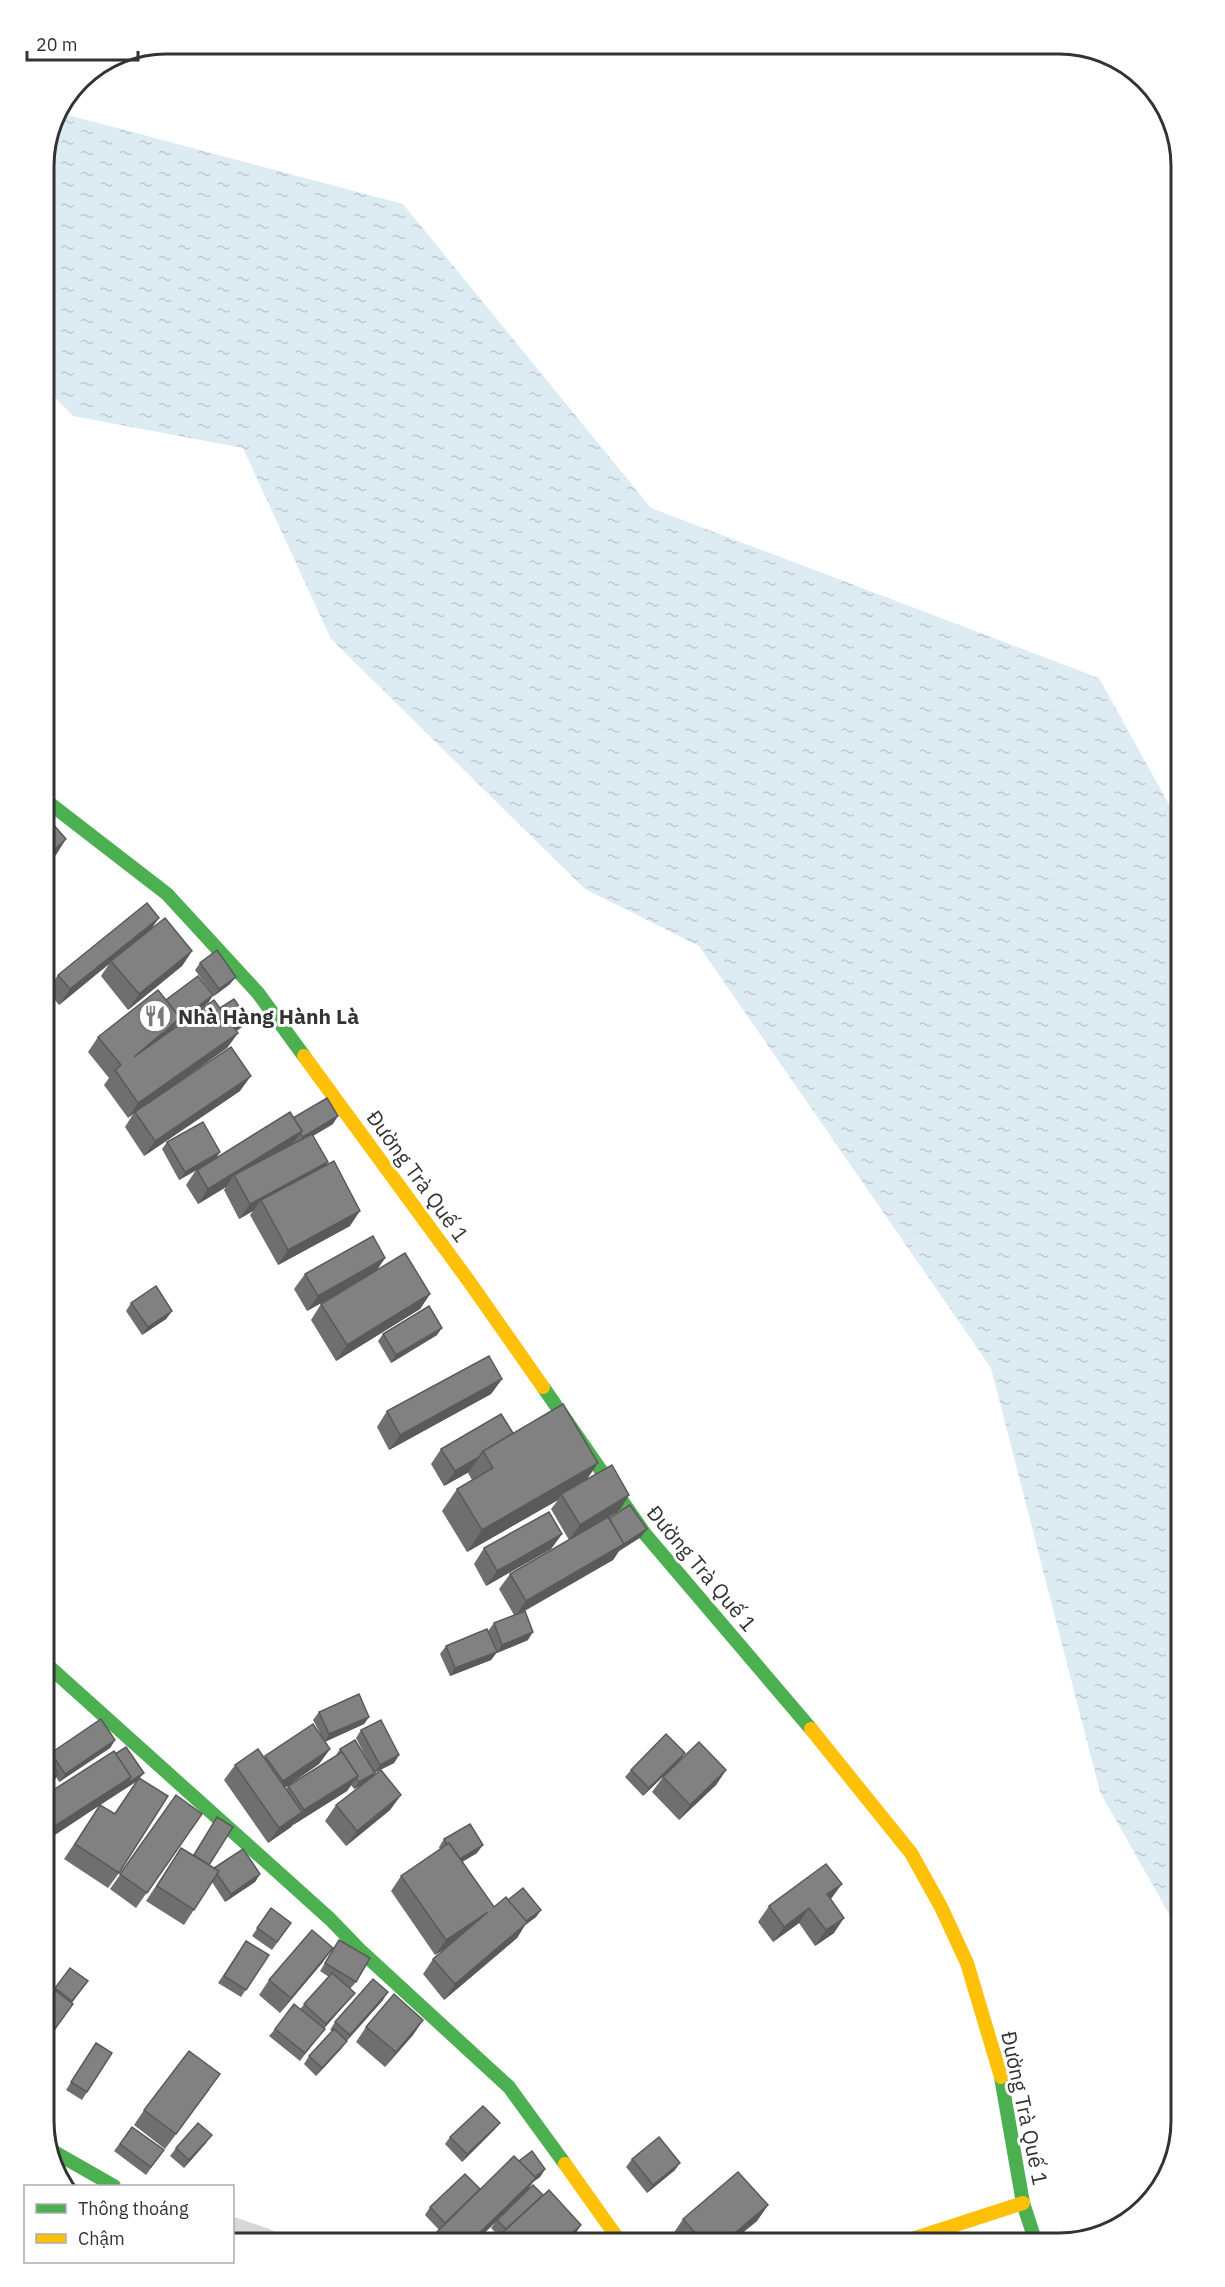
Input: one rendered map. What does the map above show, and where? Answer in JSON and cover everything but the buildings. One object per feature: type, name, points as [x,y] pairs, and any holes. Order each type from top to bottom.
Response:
[{"type":"street","name":"Đường Trà Quế 1","points":[[54,807],[167,894],[258,993],[468,1280],[645,1534],[814,1733],[911,1853],[941,1906],[967,1963],[1000,2069],[1023,2203],[1033,2233]]},
{"type":"street","points":[[54,1671],[330,1919],[362,1952],[509,2086],[614,2233]]},
{"type":"street","points":[[59,2155],[111,2185]]},
{"type":"street","points":[[931,2233],[1023,2203]]},
{"type":"water","points":[[67,115],[403,204],[651,508],[1099,678],[1171,808],[1171,1917],[1100,1792],[991,1368],[699,946],[585,889],[331,639],[243,448],[73,416],[54,397],[54,158],[58,137]]},
{"type":"traffic: fast","points":[[54,807],[167,894],[258,993],[304,1056]]},
{"type":"traffic: fast","points":[[543,1387],[645,1534],[811,1729]]},
{"type":"traffic: fast","points":[[54,1671],[330,1919],[362,1952],[509,2087],[565,2164]]},
{"type":"traffic: fast","points":[[1001,2077],[1023,2203],[1033,2233]]},
{"type":"traffic: fast","points":[[59,2155],[112,2185]]},
{"type":"traffic: slow","points":[[304,1056],[468,1280],[543,1387]]},
{"type":"traffic: slow","points":[[811,1729],[911,1853],[941,1907],[967,1963],[1001,2077]]},
{"type":"traffic: slow","points":[[565,2164],[614,2233]]},
{"type":"traffic: slow","points":[[931,2233],[1023,2203]]},
{"type":"place","name":"Nhà Hàng Hành Là","points":[[155,1016]]}]
